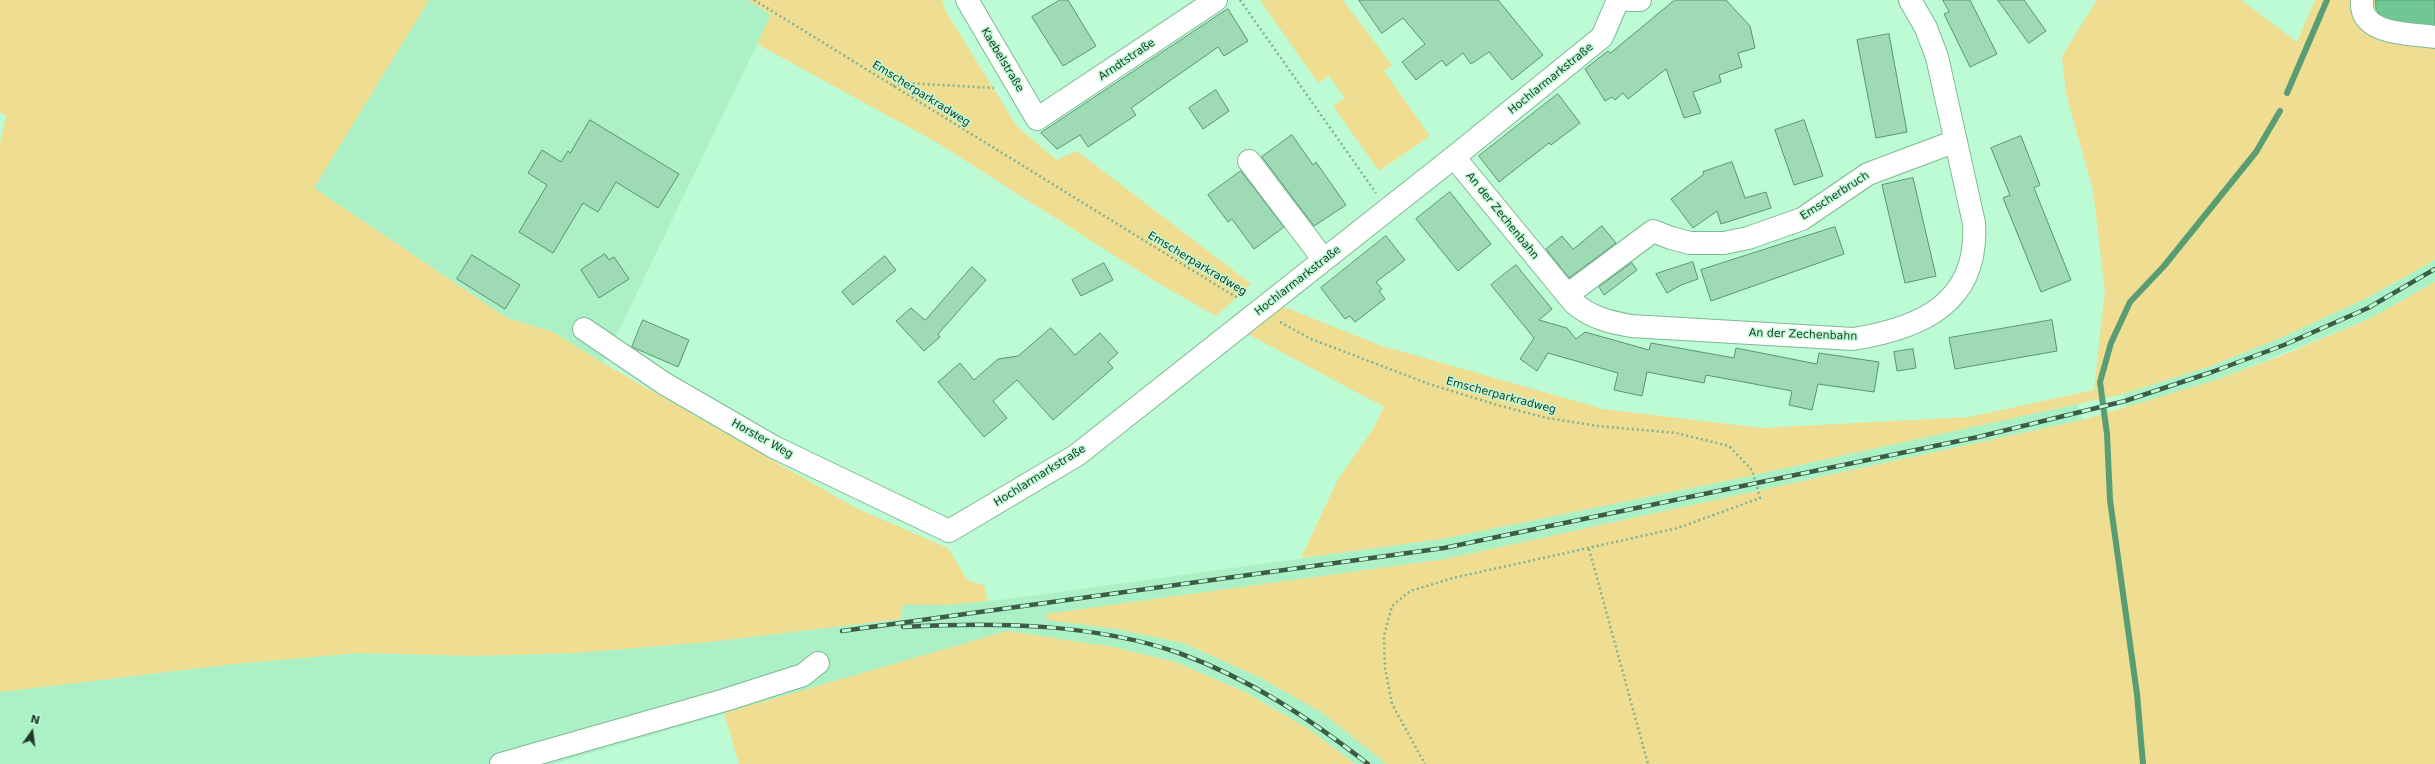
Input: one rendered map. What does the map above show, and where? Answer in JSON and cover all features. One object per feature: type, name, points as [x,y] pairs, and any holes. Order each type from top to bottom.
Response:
[{"type":"street","name":"Kaebelstraße","points":[[967,0],[1038,119]]},
{"type":"street","name":"Arndtstraße","points":[[1038,119],[1216,0]]},
{"type":"street","name":"Hochlarmarkstraße","points":[[949,531],[1077,455],[1260,311],[1602,37],[1618,0]]},
{"type":"street","points":[[1629,0],[1640,0]]},
{"type":"street","name":"An der Zechenbahn","points":[[1454,157],[1567,295],[1585,312],[1599,319],[1631,326],[1853,339],[1888,331],[1932,313],[1948,301],[1959,287],[1973,259],[1974,222],[1937,56],[1926,28],[1910,0]]},
{"type":"street","points":[[2362,0],[2362,7],[2366,20],[2376,28],[2435,37]]},
{"type":"street","name":"Emscherbruch","points":[[1567,295],[1653,231],[1690,243],[1724,243],[1748,238],[1802,219],[1868,174],[1956,141]]},
{"type":"street","points":[[1249,161],[1324,260]]},
{"type":"street","name":"Horster Weg","points":[[584,329],[665,384],[774,447],[949,531]]},
{"type":"street","points":[[501,764],[725,700],[803,675],[818,663]]},
{"type":"path","name":"Emscherparkradweg","points":[[754,0],[1260,311],[1311,339],[1429,384],[1497,405],[1547,418],[1598,426],[1676,433],[1729,446],[1752,470],[1760,498],[1678,528],[1446,580],[1410,591],[1392,606],[1384,636],[1386,668],[1392,704],[1425,764]]},
{"type":"path","points":[[1240,0],[1388,209]]},
{"type":"path","points":[[893,86],[908,83],[992,88],[1019,88]]},
{"type":"path","points":[[1588,549],[1648,764]]},
{"type":"shaded area","points":[[0,0],[429,0],[314,188],[507,318],[553,332],[603,363],[856,508],[948,548],[966,578],[972,582],[984,585],[988,601],[948,605],[903,605],[901,619],[710,642],[577,653],[474,656],[360,653],[234,664],[0,692],[0,144],[6,116],[0,113]]},
{"type":"shaded area","points":[[429,0],[748,0],[771,15],[603,363],[553,332],[507,318],[314,188]]},
{"type":"shaded area","points":[[748,0],[942,0],[945,10],[1016,125],[1056,160],[1077,151],[1251,284],[1216,316],[1156,282],[936,142],[757,44],[771,15]]},
{"type":"shaded area","points":[[1260,0],[1343,0],[1392,65],[1384,71],[1430,136],[1379,171],[1333,106],[1345,98],[1329,76],[1318,83]]},
{"type":"shaded area","points":[[2097,0],[2241,0],[2297,42],[2315,0],[2435,0],[2435,260],[2365,299],[2280,338],[2211,366],[2123,394],[1745,477],[1442,539],[1301,558],[1337,481],[1373,429],[1384,407],[1246,333],[1279,305],[1379,345],[1603,409],[1762,428],[1969,417],[2094,390],[2105,291],[2093,190],[2066,94],[2062,56]]},
{"type":"shaded area","points":[[2376,0],[2435,0],[2435,30],[2381,18],[2376,8]]},
{"type":"shaded area","points":[[2435,260],[2435,282],[2371,318],[2216,380],[2127,408],[2123,394],[2211,366],[2280,338],[2365,299]]},
{"type":"shaded area","points":[[2435,282],[2435,764],[1387,764],[1321,712],[1259,677],[1183,643],[1117,629],[1047,620],[1046,614],[1445,559],[2082,420],[2216,380],[2288,353],[2371,318]]},
{"type":"shaded area","points":[[2078,404],[2082,420],[1445,559],[1046,614],[1183,643],[1259,677],[1321,712],[1387,764],[1355,764],[1310,730],[1246,692],[1175,662],[1113,647],[1007,631],[553,764],[0,764],[0,692],[235,664],[360,653],[474,656],[577,653],[710,642],[901,619],[903,605],[948,605],[1009,599],[1442,539],[1745,477]]},
{"type":"shaded area","points":[[1007,631],[1113,647],[1175,662],[1245,692],[1310,730],[1355,764],[739,764],[724,713]]},
{"type":"building","points":[[1060,0],[1068,0],[1096,46],[1063,66],[1032,17]]},
{"type":"building","points":[[1359,0],[1498,0],[1543,55],[1512,80],[1489,52],[1471,64],[1463,53],[1446,66],[1442,60],[1416,80],[1402,62],[1425,44],[1403,18],[1382,33]]},
{"type":"building","points":[[1675,0],[1726,0],[1750,26],[1755,48],[1738,53],[1742,67],[1719,75],[1721,82],[1693,92],[1701,113],[1684,118],[1666,69],[1628,99],[1623,93],[1615,100],[1612,97],[1605,101],[1585,69],[1608,51],[1610,53]]},
{"type":"building","points":[[1943,0],[1970,0],[1997,54],[1970,67],[1944,14],[1949,12]]},
{"type":"building","points":[[1998,0],[2024,0],[2046,31],[2029,43]]},
{"type":"building","points":[[1228,9],[1248,41],[1224,56],[1218,47],[1131,108],[1136,115],[1088,147],[1080,135],[1057,149],[1041,133]]},
{"type":"building","points":[[1889,34],[1907,132],[1876,138],[1857,40]]},
{"type":"building","points":[[1216,90],[1229,111],[1203,129],[1189,108]]},
{"type":"building","points":[[1558,94],[1580,123],[1551,145],[1549,143],[1499,182],[1479,156]]},
{"type":"building","points":[[590,120],[679,174],[658,208],[616,182],[598,212],[583,203],[553,253],[519,232],[547,185],[528,173],[542,150],[561,162],[568,151],[570,153]]},
{"type":"building","points":[[1804,120],[1823,176],[1794,185],[1775,130]]},
{"type":"building","points":[[1292,135],[1313,165],[1316,162],[1346,205],[1314,226],[1262,157]]},
{"type":"building","points":[[2021,136],[2040,185],[2034,188],[2071,280],[2041,292],[2003,198],[2010,195],[1991,148]]},
{"type":"building","points":[[1732,162],[1745,198],[1766,192],[1771,208],[1721,224],[1717,211],[1693,228],[1671,199],[1704,174],[1703,172]]},
{"type":"building","points":[[1241,171],[1284,227],[1254,249],[1232,219],[1228,222],[1208,195]]},
{"type":"building","points":[[1913,178],[1936,276],[1905,283],[1882,185]]},
{"type":"building","points":[[1450,192],[1491,244],[1458,271],[1416,219]]},
{"type":"building","points":[[1602,226],[1616,243],[1569,278],[1546,249],[1562,236],[1573,249]]},
{"type":"building","points":[[1835,227],[1844,254],[1711,301],[1701,270]]},
{"type":"building","points":[[1386,236],[1405,260],[1376,282],[1382,289],[1379,291],[1385,299],[1355,322],[1350,316],[1345,319],[1321,288]]},
{"type":"building","points":[[605,254],[609,260],[614,257],[629,279],[599,298],[581,270]]},
{"type":"building","points":[[472,255],[520,285],[505,309],[457,279]]},
{"type":"building","points":[[885,256],[896,270],[853,305],[842,292]]},
{"type":"building","points":[[1693,262],[1698,279],[1681,285],[1667,293],[1656,274]]},
{"type":"building","points":[[1104,263],[1113,280],[1081,296],[1072,280]]},
{"type":"building","points":[[1632,263],[1637,270],[1604,295],[1599,287]]},
{"type":"building","points":[[1516,265],[1552,309],[1539,320],[1567,328],[1576,339],[1585,332],[1649,350],[1651,343],[1734,358],[1736,348],[1817,364],[1819,353],[1879,362],[1874,392],[1818,384],[1812,410],[1789,405],[1792,391],[1706,375],[1704,383],[1647,372],[1642,396],[1614,390],[1618,373],[1548,353],[1537,371],[1520,359],[1534,338],[1491,285]]},
{"type":"building","points":[[972,267],[986,280],[938,334],[940,337],[924,351],[896,321],[911,308],[925,320]]},
{"type":"building","points":[[643,320],[689,340],[678,367],[632,347]]},
{"type":"building","points":[[2052,320],[2057,351],[1955,369],[1949,338]]},
{"type":"building","points":[[1051,328],[1075,355],[1100,333],[1118,353],[1108,362],[1113,368],[1053,420],[1017,380],[993,401],[1007,418],[984,437],[938,382],[960,363],[974,380],[998,359],[1018,356]]},
{"type":"building","points":[[1913,349],[1916,368],[1897,371],[1894,352]]},
{"type":"waterway","points":[[2287,93],[2327,0]]},
{"type":"waterway","points":[[2143,764],[2137,694],[2110,500],[2107,434],[2100,382],[2111,343],[2130,302],[2164,266],[2256,152],[2280,111]]},
{"type":"railway","points":[[842,631],[1444,548],[1978,437],[2125,401],[2212,372],[2284,345],[2368,308],[2435,269]]},
{"type":"railway","points":[[903,627],[937,625],[1007,625],[1042,627],[1077,630],[1146,643],[1205,663],[1254,687],[1324,731],[1368,764]]}]
